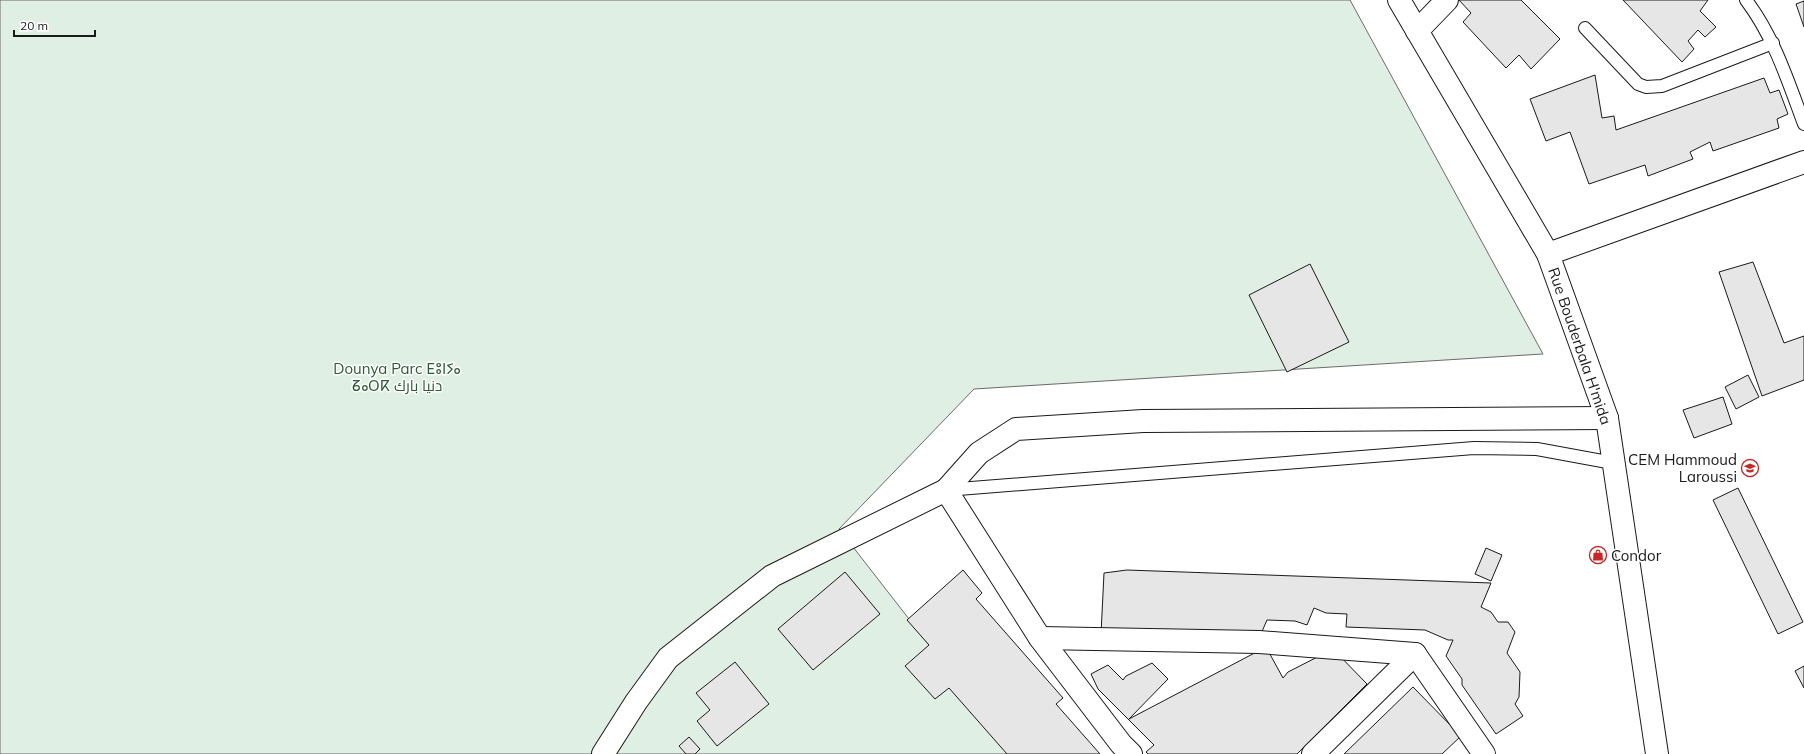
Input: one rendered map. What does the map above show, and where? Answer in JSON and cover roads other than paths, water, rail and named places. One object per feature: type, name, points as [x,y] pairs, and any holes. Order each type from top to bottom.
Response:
[{"type":"street","name":"Rue Bouderbala H'mida","points":[[1399,0],[1548,254],[1607,418],[1657,754]]},
{"type":"street","points":[[1417,31],[1447,0]]},
{"type":"street","points":[[1548,254],[1804,162]]},
{"type":"street","points":[[603,754],[636,702],[668,658],[772,576],[946,490],[979,453],[1016,429],[1144,421],[1607,418]]},
{"type":"street","points":[[946,490],[1040,638],[1121,744],[1131,754]]},
{"type":"street","points":[[1040,638],[1259,642],[1415,654]]},
{"type":"street","points":[[1313,754],[1415,654]]},
{"type":"street","points":[[1415,654],[1484,754]]},
{"type":"lane","points":[[1746,0],[1756,13],[1773,43],[1804,124]]},
{"type":"lane","points":[[1585,28],[1638,84],[1646,87],[1662,86],[1773,43]]},
{"type":"lane","points":[[946,490],[1474,448],[1538,449],[1614,463]]},
{"type":"place","name":"CEM Hammoud Laroussi","points":[[1750,468]]},
{"type":"place","name":"Condor","points":[[1598,555]]},
{"type":"park label","name":"Dounya Parc ⴹⵓⵏⵢⴰ ⵒⴰⵔⴽ دنيا بارك","points":[[397,376]]}]
